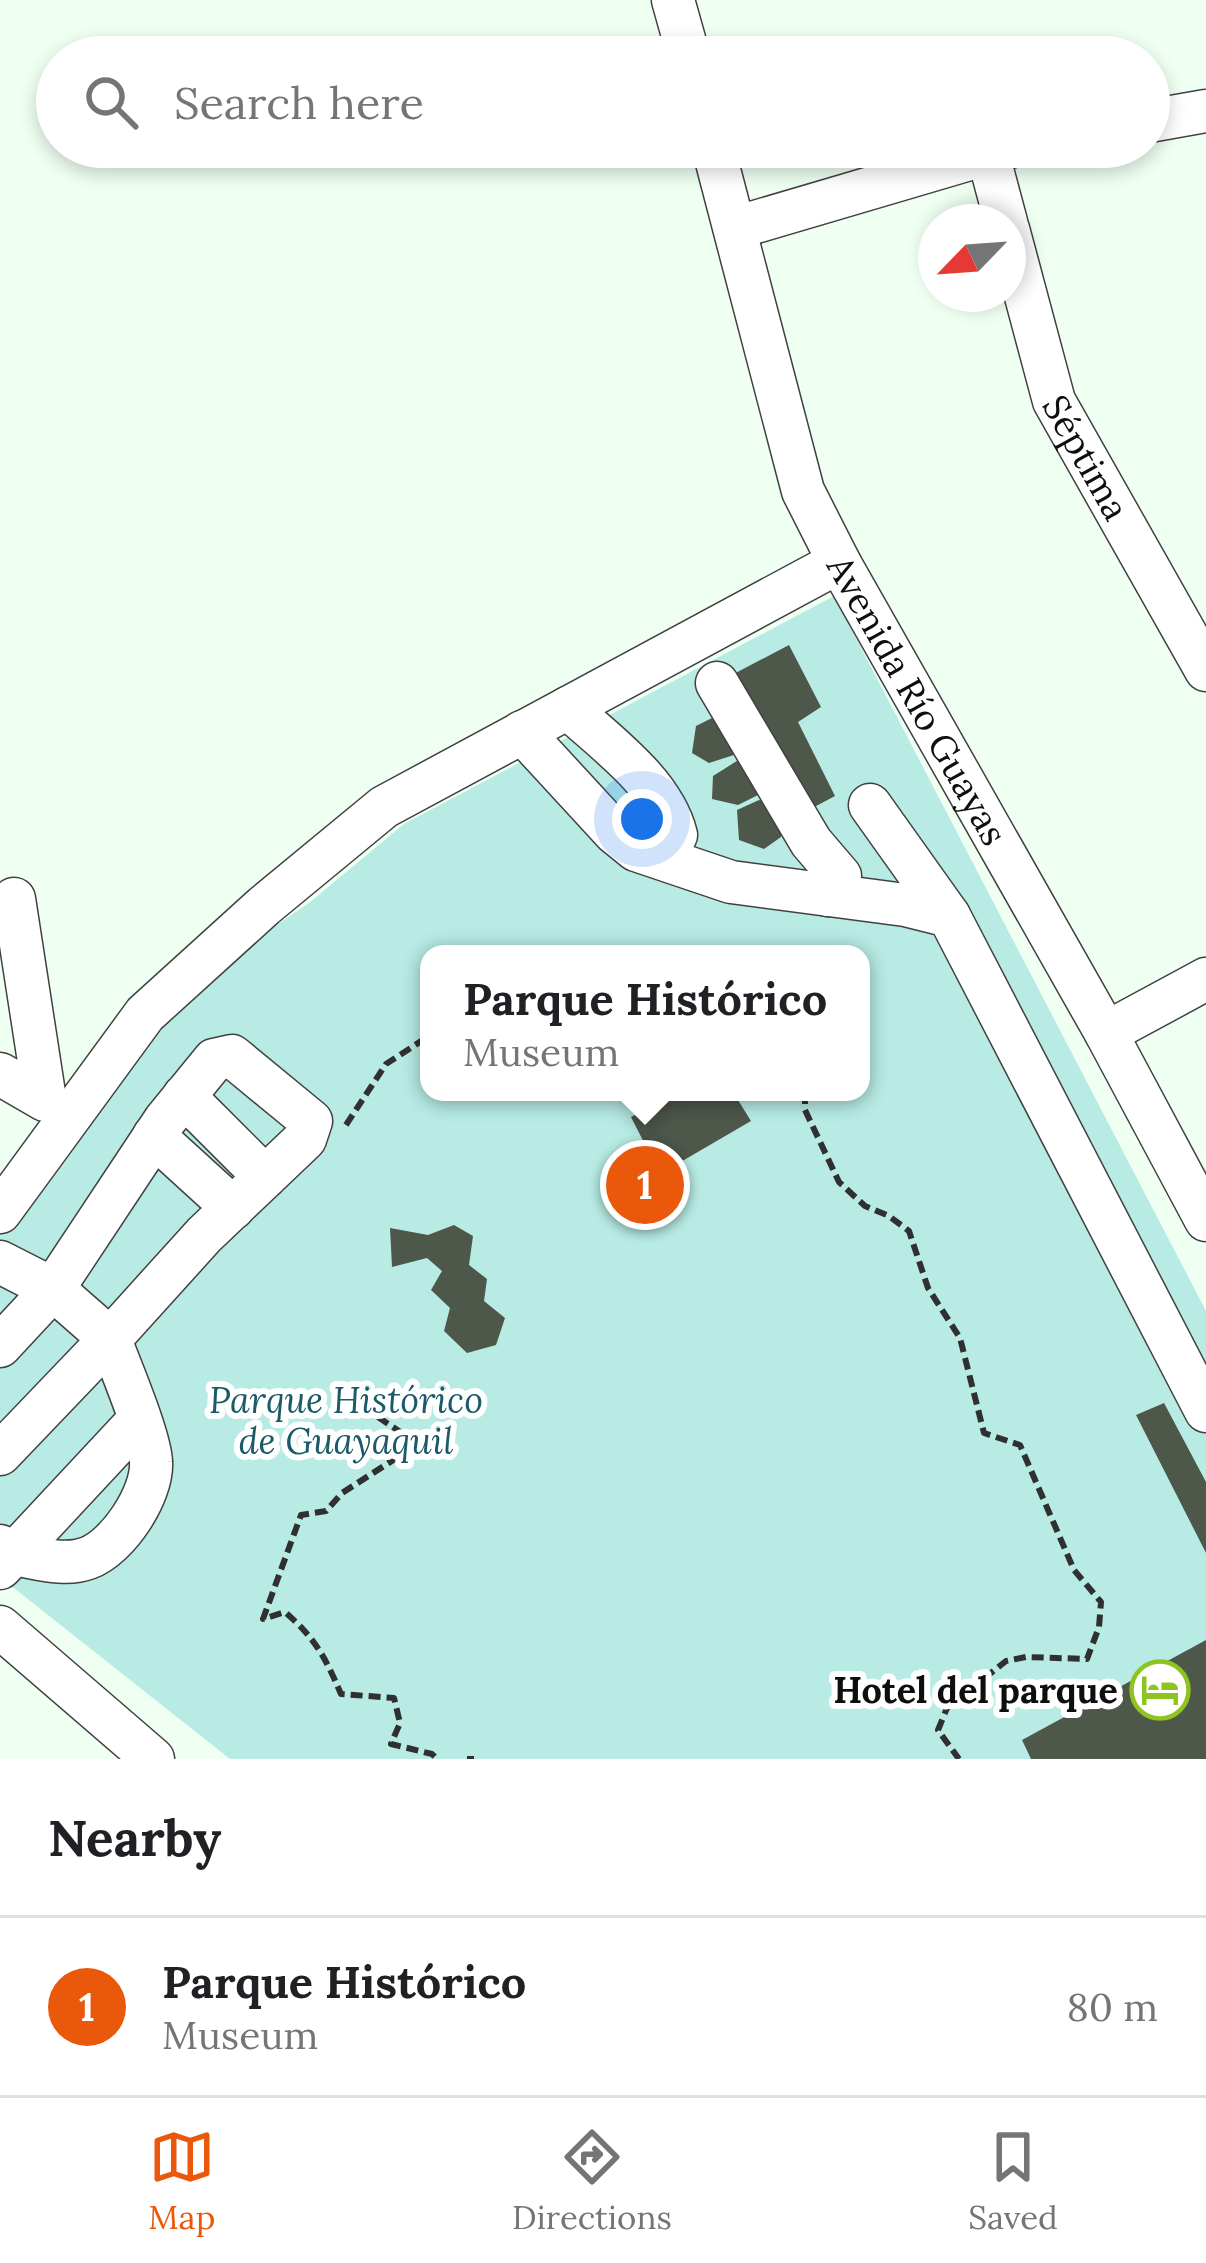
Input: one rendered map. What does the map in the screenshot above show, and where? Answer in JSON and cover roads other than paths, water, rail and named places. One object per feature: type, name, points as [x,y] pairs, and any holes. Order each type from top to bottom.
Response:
[{"type":"street","points":[[674,0],[683,36]]},
{"type":"street","points":[[1170,118],[1206,111]]},
{"type":"street","name":"Avenida Río Guayas","points":[[719,168],[803,490],[1206,1220]]},
{"type":"street","points":[[735,228],[936,168]]},
{"type":"street","name":"Séptima","points":[[1001,168],[1005,204]]},
{"type":"street","name":"Séptima","points":[[1026,296],[1054,401],[1206,670]]},
{"type":"street","points":[[0,1212],[145,1014],[264,906],[384,807],[839,562]]},
{"type":"street","points":[[717,683],[811,842],[836,868],[840,877],[828,895]]},
{"type":"street","points":[[568,708],[623,758],[671,814],[676,835],[664,859]]},
{"type":"street","points":[[522,732],[635,850],[731,882],[905,905],[949,916]]},
{"type":"street","points":[[870,806],[949,916],[1206,1412]]},
{"type":"street","points":[[0,1074],[45,1100],[14,899]]},
{"type":"street","points":[[1106,1033],[1206,979]]},
{"type":"street","points":[[0,1346],[53,1288],[154,1136],[214,1060],[232,1056],[303,1111],[312,1127],[305,1139],[233,1208],[0,1454]]},
{"type":"street","points":[[184,1096],[265,1177]]},
{"type":"street","points":[[154,1136],[233,1208]]},
{"type":"street","points":[[0,1262],[53,1288],[110,1339],[152,1460],[148,1492],[131,1520],[92,1557],[66,1562],[5,1556]]},
{"type":"street","points":[[5,1556],[138,1421]]},
{"type":"street","points":[[0,1627],[141,1755]]},
{"type":"place","name":"Parque Histórico","points":[[645,1185]]},
{"type":"place","name":"Hotel del parque","points":[[1160,1690]]},
{"type":"park label","name":"Parque Histórico de Guayaquil","points":[[346,1420]]}]
